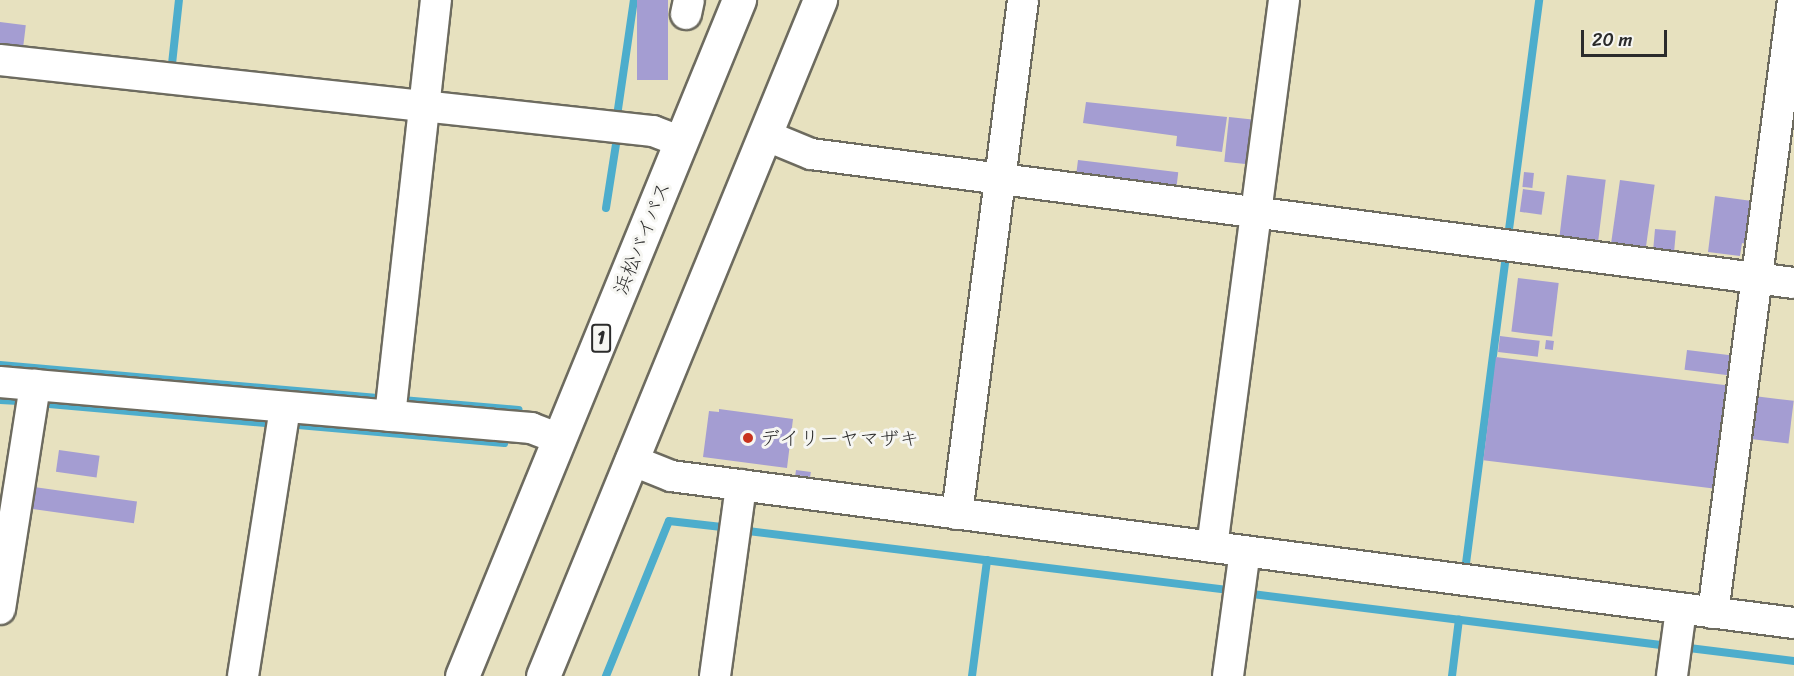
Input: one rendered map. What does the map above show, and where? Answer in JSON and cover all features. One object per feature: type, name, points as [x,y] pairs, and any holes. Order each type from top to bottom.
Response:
[{"type":"highway","name":"浜松バイパス","points":[[462,676],[739,0]]},
{"type":"highway","points":[[544,669],[820,0]]},
{"type":"street","points":[[390,416],[435,0]]},
{"type":"street","points":[[957,514],[1023,0]]},
{"type":"street","points":[[1212,547],[1284,0]]},
{"type":"street","points":[[1713,613],[1793,0]]},
{"type":"street","points":[[0,60],[653,130],[681,142]]},
{"type":"street","points":[[765,135],[811,154],[1794,283]]},
{"type":"street","points":[[0,382],[531,428],[559,439]]},
{"type":"street","points":[[0,609],[35,385]]},
{"type":"street","points":[[243,676],[285,407]]},
{"type":"street","points":[[632,460],[671,476],[1794,623]]},
{"type":"street","points":[[715,676],[741,485]]},
{"type":"street","points":[[1228,676],[1245,551]]},
{"type":"street","points":[[1672,676],[1681,609]]},
{"type":"building","points":[[637,0],[668,0],[668,80],[637,80]]},
{"type":"building","points":[[0,22],[26,25],[23,51],[0,48]]},
{"type":"building","points":[[1086,102],[1227,117],[1222,152],[1176,146],[1177,136],[1083,123]]},
{"type":"building","points":[[1229,117],[1257,120],[1252,165],[1224,162]]},
{"type":"building","points":[[1078,160],[1178,172],[1176,189],[1076,177]]},
{"type":"building","points":[[1524,172],[1534,173],[1532,188],[1522,187]]},
{"type":"building","points":[[1567,175],[1606,180],[1598,243],[1559,239]]},
{"type":"building","points":[[1620,180],[1655,185],[1645,251],[1611,246]]},
{"type":"building","points":[[1523,189],[1545,192],[1542,215],[1520,212]]},
{"type":"building","points":[[1715,196],[1752,201],[1746,244],[1742,243],[1740,256],[1708,252]]},
{"type":"building","points":[[1655,229],[1676,231],[1674,254],[1653,252]]},
{"type":"building","points":[[1518,278],[1559,283],[1552,337],[1511,332]]},
{"type":"building","points":[[1500,336],[1540,341],[1538,357],[1498,352]]},
{"type":"building","points":[[1546,340],[1554,341],[1553,350],[1545,349]]},
{"type":"building","points":[[1687,350],[1733,356],[1730,375],[1685,370]]},
{"type":"building","points":[[1496,357],[1726,385],[1714,488],[1483,460]]},
{"type":"building","points":[[1754,396],[1794,401],[1788,444],[1749,439]]},
{"type":"building","name":"デイリーヤマザキ","points":[[719,409],[793,419],[787,468],[703,457],[709,411],[719,412]]},
{"type":"building","points":[[59,450],[100,456],[97,477],[56,472]]},
{"type":"building","points":[[796,470],[811,472],[810,477],[795,475]]},
{"type":"building","points":[[34,487],[137,501],[134,523],[31,509]]},
{"type":"waterway","points":[[172,64],[179,0]]},
{"type":"waterway","points":[[617,116],[634,0]]},
{"type":"waterway","points":[[1508,237],[1539,0]]},
{"type":"waterway","points":[[606,208],[617,138]]},
{"type":"waterway","points":[[1465,571],[1506,254]]},
{"type":"waterway","points":[[0,365],[381,398]]},
{"type":"waterway","points":[[0,400],[19,401]]},
{"type":"waterway","points":[[402,400],[519,410]]},
{"type":"waterway","points":[[49,404],[268,423]]},
{"type":"waterway","points":[[298,425],[504,443]]},
{"type":"waterway","points":[[606,676],[669,521],[722,527]]},
{"type":"waterway","points":[[748,531],[1227,590]]},
{"type":"waterway","points":[[972,676],[987,560]]},
{"type":"waterway","points":[[1252,594],[1663,645]]},
{"type":"waterway","points":[[1452,676],[1459,619]]},
{"type":"waterway","points":[[1689,648],[1794,661]]},
{"type":"place","name":"デイリーヤマザキ","points":[[748,438]]}]
